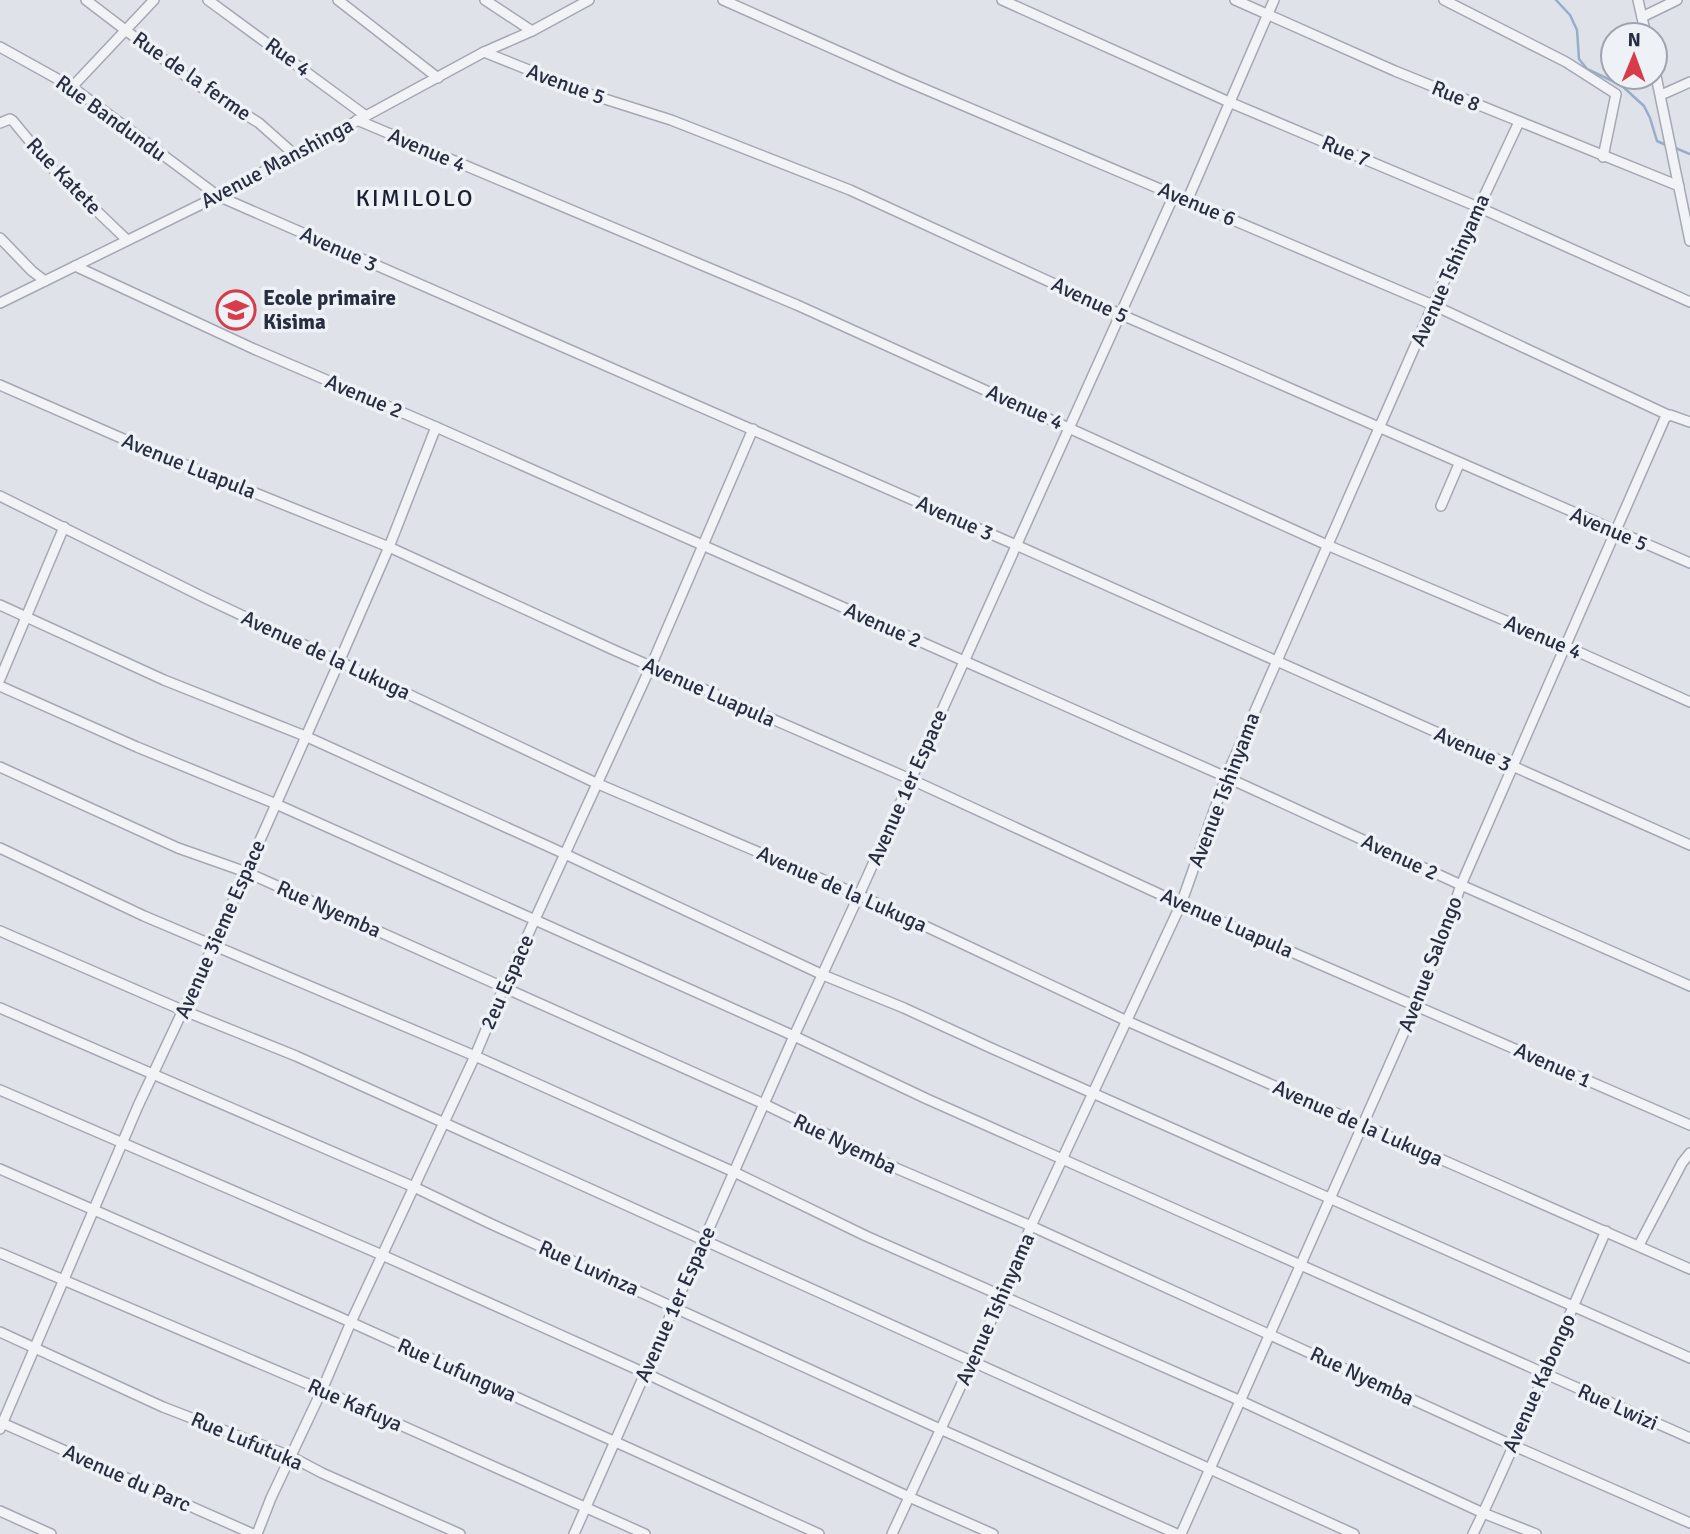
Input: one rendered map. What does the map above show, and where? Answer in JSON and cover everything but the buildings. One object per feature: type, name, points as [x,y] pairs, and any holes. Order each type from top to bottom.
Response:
[{"type":"street","name":"Rue de la ferme","points":[[86,0],[196,84],[259,123],[295,155]]},
{"type":"street","points":[[72,87],[154,0]]},
{"type":"street","name":"Rue 4","points":[[208,0],[366,116]]},
{"type":"street","points":[[338,0],[438,78]]},
{"type":"street","points":[[485,0],[532,31]]},
{"type":"street","name":"Avenue Manshinga","points":[[0,303],[218,196],[484,51],[532,31],[589,0]]},
{"type":"street","name":"Avenue 6","points":[[723,0],[901,79],[1433,304],[1668,415]]},
{"type":"street","name":"Rue 7","points":[[1002,0],[1229,102],[1478,207],[1690,302]]},
{"type":"street","name":"Rue 8","points":[[1235,0],[1395,71],[1679,186]]},
{"type":"street","points":[[1187,201],[1274,0]]},
{"type":"street","points":[[1444,0],[1566,62],[1616,94],[1602,156]]},
{"type":"street","points":[[1637,0],[1643,21]]},
{"type":"street","points":[[1642,18],[1677,0]]},
{"type":"street","name":"Rue Bandundu","points":[[0,47],[72,87],[218,196]]},
{"type":"street","name":"Avenue 5","points":[[484,51],[573,88],[671,120],[850,190],[1122,314],[1690,563]]},
{"type":"street","points":[[1661,95],[1690,82]]},
{"type":"street","points":[[1660,91],[1690,241]]},
{"type":"street","name":"Rue Katete","points":[[0,123],[10,119],[13,121],[51,167],[127,240]]},
{"type":"street","name":"Avenue 4","points":[[357,120],[797,305],[1327,545],[1690,702]]},
{"type":"street","name":"Avenue Tshinyama","points":[[892,1534],[1003,1295],[1062,1158],[1181,904],[1226,777],[1433,304],[1519,122]]},
{"type":"street","name":"Avenue 1er Espace","points":[[574,1534],[703,1239],[1174,195]]},
{"type":"street","name":"Avenue 3","points":[[218,196],[1016,545],[1690,845]]},
{"type":"street","points":[[1,241],[45,281]]},
{"type":"street","name":"Avenue 2","points":[[75,266],[254,349],[704,545],[1690,986]]},
{"type":"street","name":"Avenue Luapula","points":[[0,385],[151,451],[389,547],[651,666],[910,779],[1181,904],[1416,1005]]},
{"type":"street","points":[[1668,415],[1690,422]]},
{"type":"street","name":"Avenue Salongo","points":[[1179,1534],[1211,1470],[1416,1005],[1461,885],[1668,415]]},
{"type":"street","name":"Avenue 3ieme Espace","points":[[1,1425],[153,1075],[339,662],[389,547],[436,427]]},
{"type":"street","name":"2eu Espace","points":[[255,1534],[651,666],[752,429]]},
{"type":"street","points":[[1441,506],[1460,464]]},
{"type":"street","name":"Avenue de la Lukuga","points":[[0,496],[339,662],[597,783],[859,895],[1128,1021],[1690,1269]]},
{"type":"street","points":[[0,679],[64,527]]},
{"type":"street","points":[[0,606],[164,680],[305,736],[823,975],[904,1008],[1690,1358]]},
{"type":"street","name":"Rue Lwizi","points":[[0,686],[137,747],[276,804],[794,1036],[927,1099],[1690,1438]]},
{"type":"street","name":"Rue Nyemba","points":[[0,766],[178,848],[246,872],[764,1104],[910,1175],[1031,1226],[1690,1523]]},
{"type":"street","points":[[0,848],[144,916],[475,1056],[734,1172],[866,1236],[1241,1401],[1483,1513],[1536,1534]]},
{"type":"street","points":[[0,931],[296,1056],[1354,1534]]},
{"type":"street","name":"Avenue 1","points":[[1416,1005],[1690,1125]]},
{"type":"street","name":"Rue Luvinza","points":[[0,1008],[414,1187],[940,1429],[1179,1534]]},
{"type":"street","points":[[0,1090],[382,1255],[993,1534]]},
{"type":"street","points":[[1639,1245],[1682,1163],[1690,1153]]},
{"type":"street","name":"Rue Lufungwa","points":[[0,1170],[351,1322],[819,1534]]},
{"type":"street","name":"Avenue Kabongo","points":[[1473,1534],[1546,1375],[1606,1231]]},
{"type":"street","name":"Rue Kafuya","points":[[0,1253],[322,1390],[645,1534]]},
{"type":"street","name":"Rue Lufutuka","points":[[0,1332],[163,1407],[290,1456],[322,1473],[460,1534]]},
{"type":"street","name":"Avenue du Parc","points":[[1,1425],[255,1534]]},
{"type":"street","points":[[0,1511],[51,1534]]},
{"type":"waterway","points":[[1556,0],[1570,15],[1577,30],[1579,59],[1587,69],[1621,85],[1644,106],[1657,141],[1666,145]]},
{"type":"waterway","points":[[1673,147],[1690,154]]},
{"type":"place","name":"Ecole primaire Kisima","points":[[236,310]]},
{"type":"district","name":"KIMILOLO","points":[[415,198]]}]
